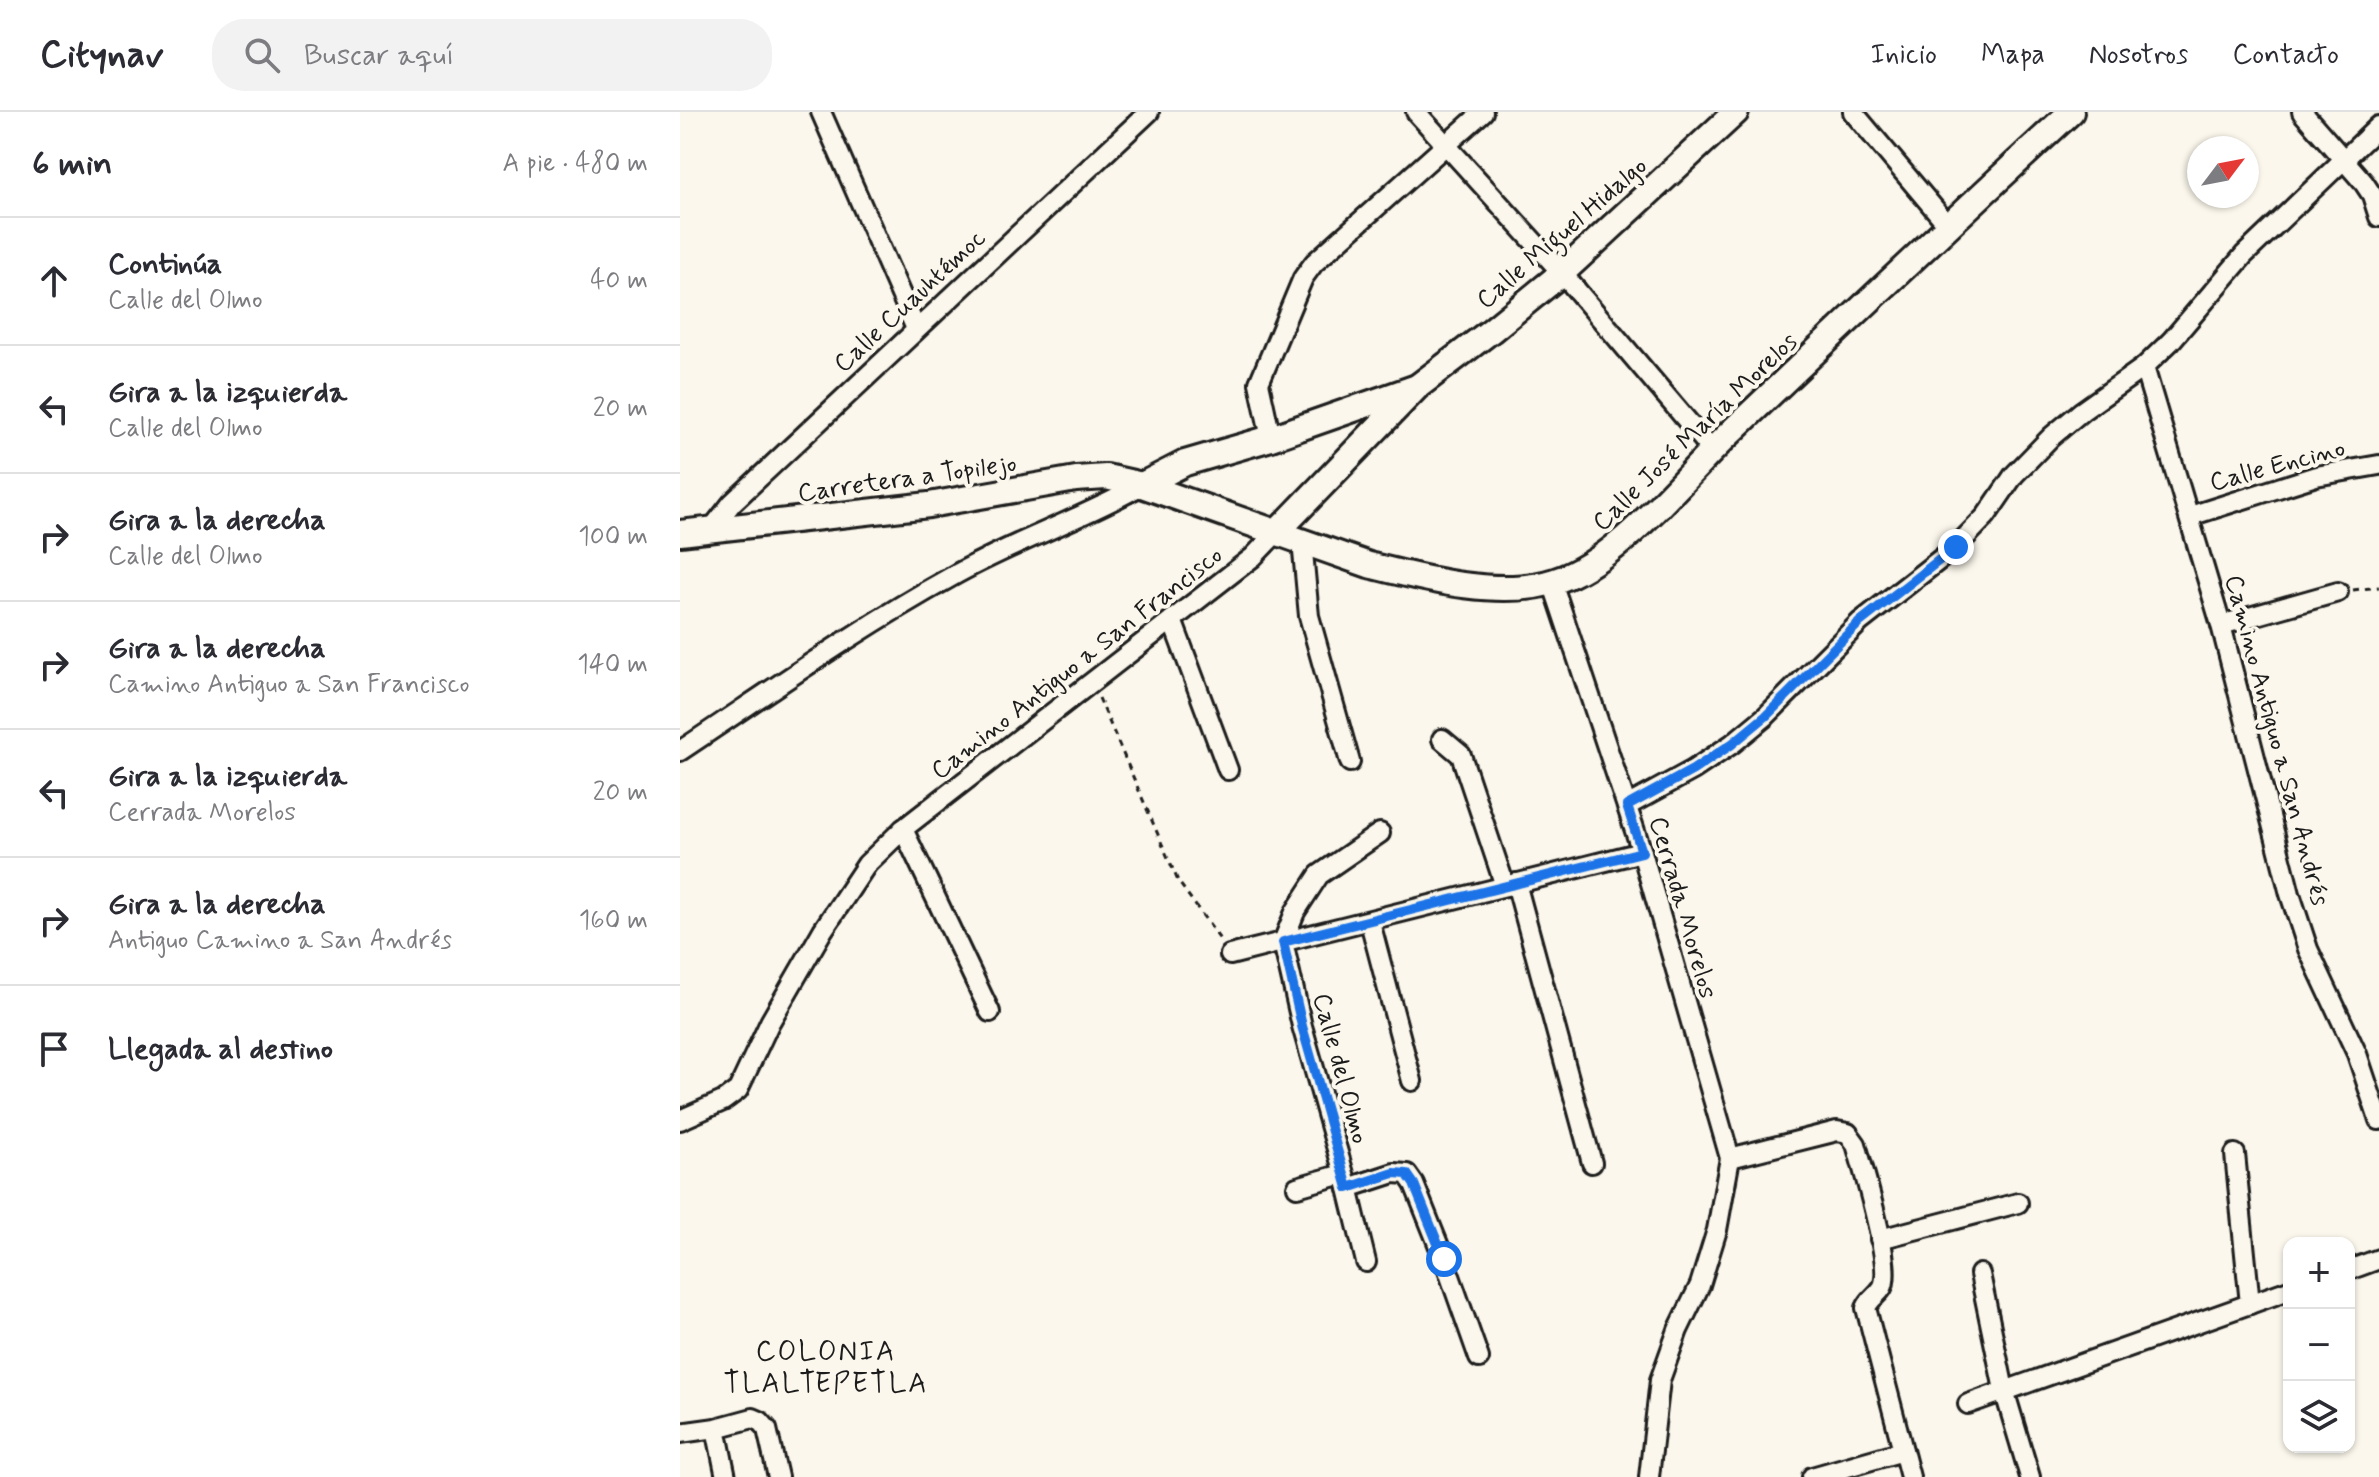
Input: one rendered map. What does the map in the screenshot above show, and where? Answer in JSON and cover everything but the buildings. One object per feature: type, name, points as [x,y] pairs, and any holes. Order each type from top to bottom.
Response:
[{"type":"main road","name":"Calle Miguel Hidalgo","points":[[1277,532],[1417,387],[1562,273],[1736,112]]},
{"type":"main road","name":"Calle José María Morelos","points":[[1277,532],[1369,565],[1438,581],[1520,587],[1552,582],[1583,570],[1609,553],[1712,450],[2071,112]]},
{"type":"main road","name":"Calle Miguel Hidalgo","points":[[1142,485],[1185,463],[1271,438],[1417,387]]},
{"type":"main road","name":"Carretera a Topilejo","points":[[680,533],[929,505],[1076,479],[1106,477],[1142,485],[1277,532]]},
{"type":"street","points":[[821,112],[916,329]]},
{"type":"street","name":"Calle Cuauhtémoc","points":[[710,531],[732,503],[1149,112]]},
{"type":"street","points":[[1416,112],[1562,273],[1712,450]]},
{"type":"street","points":[[1271,438],[1259,383],[1303,278],[1314,263],[1483,112]]},
{"type":"street","points":[[1853,112],[1948,225]]},
{"type":"street","points":[[2302,112],[2364,183],[2372,195],[2379,217]]},
{"type":"street","points":[[1627,806],[1732,744],[1766,716],[1860,622],[1956,547],[1986,516],[2014,475],[2051,437],[2144,367],[2171,341],[2244,255],[2379,126]]},
{"type":"street","name":"Camino Antiguo a San Andrés","points":[[2144,367],[2221,625],[2290,894],[2308,949],[2357,1054],[2379,1120]]},
{"type":"street","name":"Calle Encino","points":[[2190,516],[2316,476],[2379,465]]},
{"type":"street","points":[[680,751],[841,644],[948,578],[1142,485]]},
{"type":"street","name":"Camino Antiguo a San Francisco","points":[[680,1120],[723,1101],[738,1090],[770,1022],[823,930],[867,864],[903,829],[1253,557],[1277,532]]},
{"type":"street","points":[[1302,541],[1309,616],[1350,762]]},
{"type":"street","name":"Cerrada Morelos","points":[[1552,582],[1642,852],[1730,1158]]},
{"type":"street","points":[[2221,625],[2338,592]]},
{"type":"street","points":[[1172,620],[1228,770]]},
{"type":"street","points":[[1442,739],[1461,755],[1510,885],[1592,1163]]},
{"type":"street","points":[[903,829],[990,1012]]},
{"type":"street","points":[[1283,942],[1295,912],[1319,875],[1380,833]]},
{"type":"street","points":[[1230,955],[1642,852]]},
{"type":"street","points":[[1370,922],[1412,1081]]},
{"type":"street","name":"Calle del Olmo","points":[[1283,942],[1302,1026],[1346,1181],[1394,1173],[1407,1174],[1414,1184],[1444,1259],[1479,1358]]},
{"type":"street","points":[[1649,1477],[1660,1380],[1678,1330],[1700,1285],[1717,1230],[1730,1158],[1837,1131],[1848,1133],[1856,1144],[1880,1239],[1885,1275],[1882,1288],[1870,1298],[1866,1308],[1910,1477]]},
{"type":"street","points":[[2235,1154],[2250,1304]]},
{"type":"street","points":[[1297,1187],[1346,1181],[1366,1262]]},
{"type":"street","points":[[1880,1239],[2018,1203]]},
{"type":"street","points":[[2355,1268],[2379,1259]]},
{"type":"street","points":[[1980,1274],[2004,1390],[2030,1477]]},
{"type":"street","points":[[1968,1404],[2283,1292]]},
{"type":"street","points":[[680,1433],[753,1418],[760,1421],[767,1429],[778,1477]]},
{"type":"street","points":[[716,1428],[726,1477]]},
{"type":"street","points":[[1812,1477],[1903,1451]]},
{"type":"path","points":[[2338,592],[2379,587]]},
{"type":"path","points":[[1091,680],[1178,881],[1230,955]]},
{"type":"district","name":"COLONIA TLALTEPETLA","points":[[826,1366]]},
{"type":"route","points":[[1444,1259],[1414,1184],[1407,1174],[1394,1173],[1348,1188],[1302,1026],[1283,942],[1642,852],[1627,806],[1693,770],[1732,744],[1766,716],[1860,622],[1956,547]]}]
